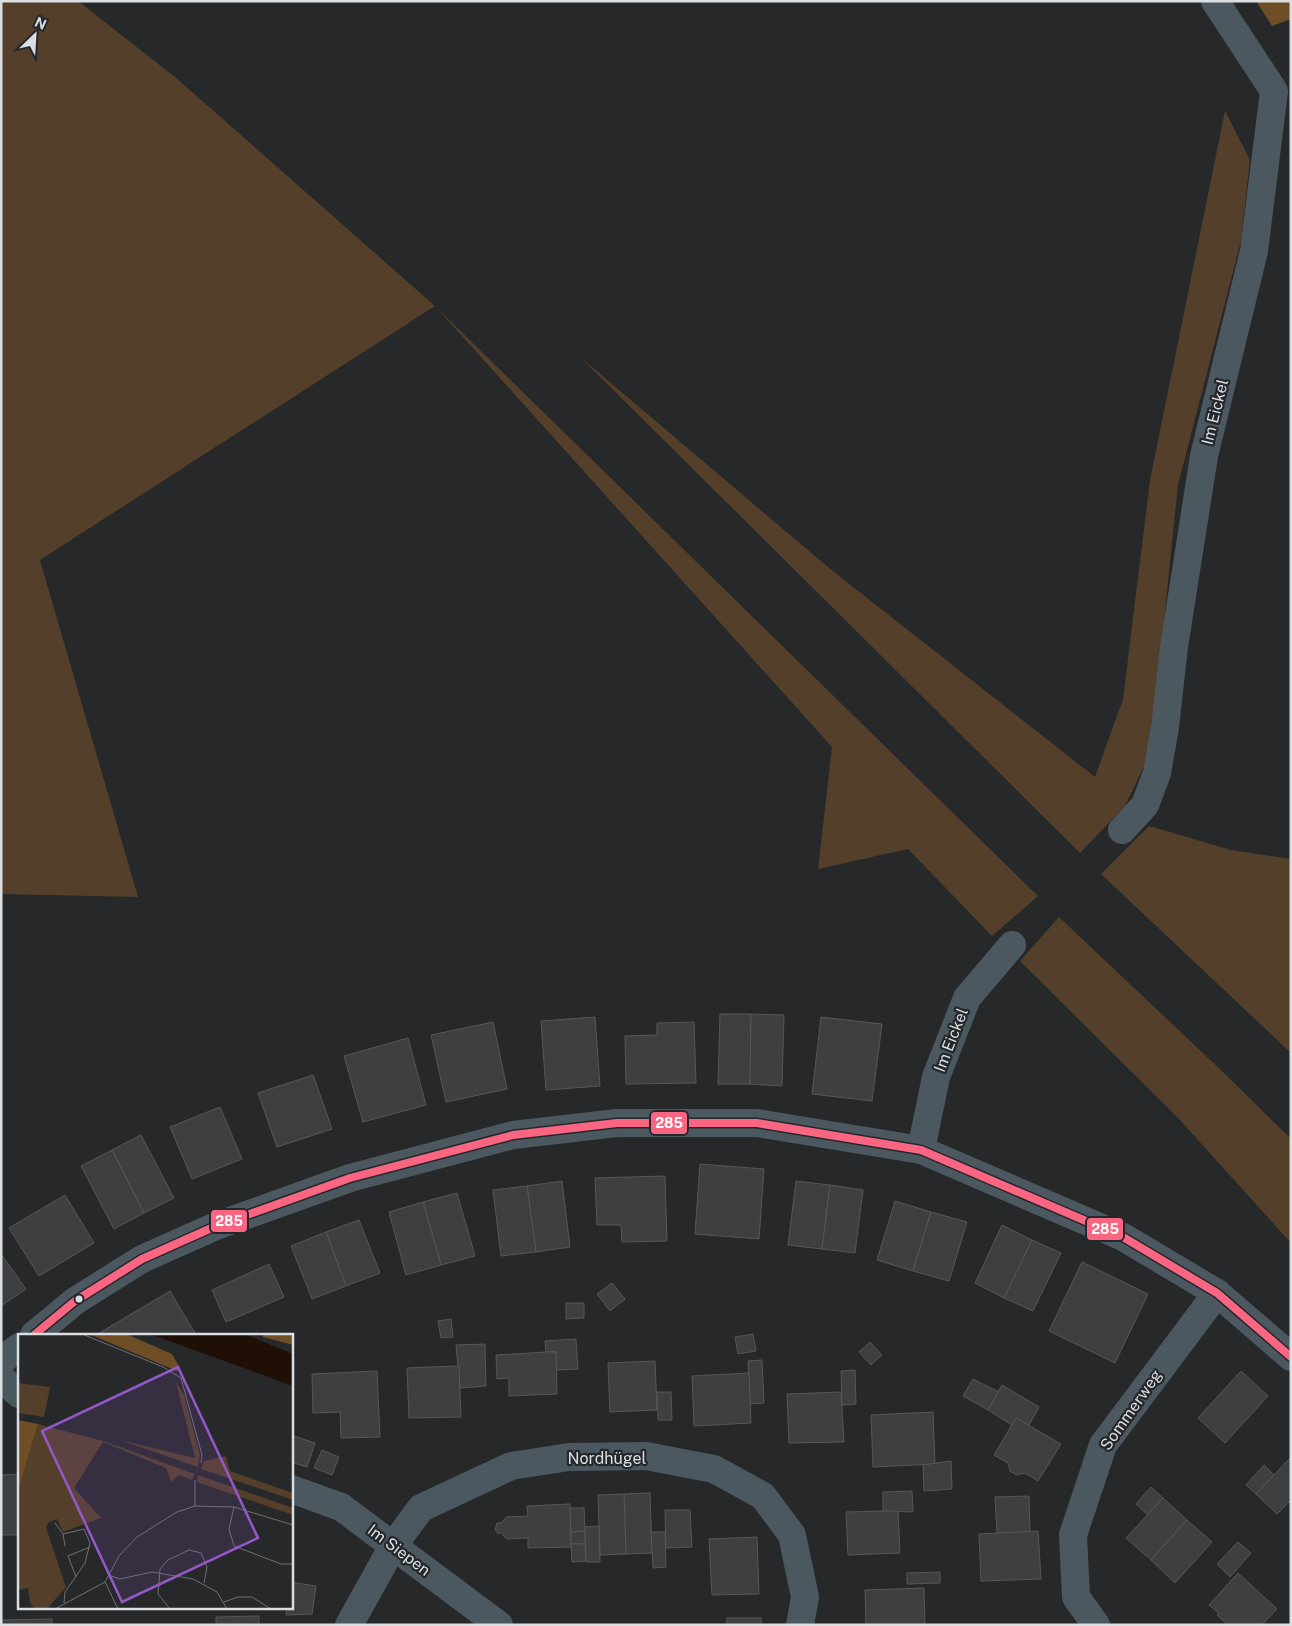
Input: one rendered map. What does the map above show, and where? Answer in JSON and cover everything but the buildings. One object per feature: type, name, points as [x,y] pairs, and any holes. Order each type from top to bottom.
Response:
[{"type":"street","name":"Im Eickel","points":[[1122,830],[1145,805],[1157,773],[1166,727],[1174,647],[1204,456],[1254,251],[1274,91],[1216,1]]},
{"type":"street","name":"Im Eickel","points":[[921,1150],[936,1077],[967,998],[1012,945]]},
{"type":"street","points":[[35,1334],[75,1301],[142,1259],[216,1226],[350,1178],[513,1135],[617,1124],[757,1123],[921,1150],[1123,1237],[1217,1293],[1291,1357]]},
{"type":"street","name":"Sommerweg","points":[[1096,1625],[1076,1597],[1073,1536],[1103,1445],[1217,1293]]},
{"type":"street","points":[[1,1361],[18,1348]]},
{"type":"street","points":[[1,1378],[18,1393]]},
{"type":"street","name":"Nordhügel","points":[[349,1625],[393,1546],[421,1508],[510,1466],[569,1457],[646,1456],[714,1470],[763,1496],[792,1535],[805,1596],[800,1625]]},
{"type":"street","name":"Im Siepen","points":[[292,1488],[341,1507],[499,1625]]},
{"type":"shaded area","points":[[1,1],[78,1],[175,77],[435,306],[40,560],[138,897],[1,894]]},
{"type":"shaded area","points":[[1256,1],[1291,1],[1291,19],[1272,26]]},
{"type":"shaded area","points":[[1225,111],[1250,160],[1241,241],[1178,485],[1159,670],[1146,762],[1125,806],[1080,853],[579,356],[829,568],[1095,777],[1123,699],[1150,480]]},
{"type":"shaded area","points":[[435,306],[1038,896],[992,936],[908,849],[818,869],[832,747]]},
{"type":"shaded area","points":[[1149,826],[1231,850],[1291,859],[1291,1053],[1101,874]]},
{"type":"shaded area","points":[[1059,917],[1291,1139],[1291,1243],[1179,1119],[1020,961]]},
{"type":"transit line","name":"285","points":[[35,1334],[75,1301],[142,1259],[216,1226],[350,1178],[513,1135],[617,1123],[757,1123],[921,1150],[1123,1237],[1217,1293],[1291,1357]]}]
